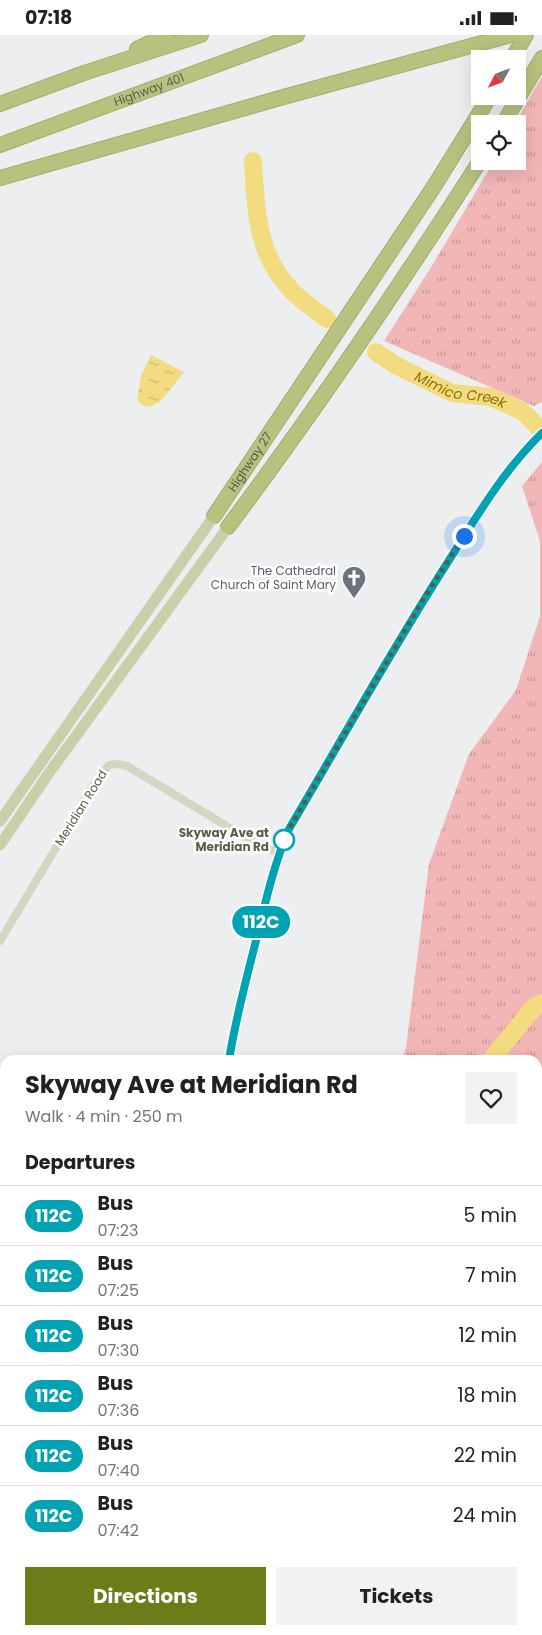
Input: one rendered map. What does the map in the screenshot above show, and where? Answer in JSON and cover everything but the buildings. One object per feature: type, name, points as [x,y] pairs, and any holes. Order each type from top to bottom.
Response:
[{"type":"highway","points":[[84,73],[166,35]]},
{"type":"highway","points":[[0,104],[84,73],[201,35]]},
{"type":"highway","name":"Highway 401","points":[[0,145],[297,35]]},
{"type":"highway","points":[[0,178],[268,101],[510,35]]},
{"type":"highway","points":[[517,50],[526,35]]},
{"type":"highway","points":[[508,115],[542,59]]},
{"type":"highway","name":"Highway 27","points":[[214,516],[428,196],[484,105]]},
{"type":"highway","name":"Highway 27","points":[[228,527],[283,453],[376,320],[474,170]]},
{"type":"main road","name":"Highway 27","points":[[0,821],[214,516]]},
{"type":"main road","name":"Highway 27","points":[[0,845],[49,773],[228,527]]},
{"type":"street","points":[[230,1055],[266,899],[279,853],[289,829],[423,600],[490,495],[520,455],[542,433]]},
{"type":"street","name":"Meridian Road","points":[[0,941],[93,786],[109,765],[119,764],[127,766],[255,843],[279,853]]},
{"type":"green space","points":[[542,76],[542,402],[534,406],[384,341],[430,269],[489,170],[526,170],[526,115],[520,115]]},
{"type":"green space","points":[[542,462],[542,1055],[403,1055],[406,1048],[429,864],[469,754],[516,690],[540,616],[540,541],[522,486]]},
{"type":"water","points":[[151,355],[184,372],[161,401],[150,407],[142,405],[137,400],[141,376]]},
{"type":"waterway","name":"Mimico Creek","points":[[253,161],[255,197],[260,231],[272,263],[281,278],[293,292],[327,319]]},
{"type":"waterway","points":[[246,188],[255,184]]},
{"type":"waterway","name":"Mimico Creek","points":[[376,352],[397,366],[452,393],[490,397],[522,411],[542,431]]},
{"type":"waterway","name":"Mimico Creek","points":[[495,1055],[534,1007],[542,1003]]},
{"type":"bus line","name":"112C","points":[[230,1055],[241,999],[266,899],[279,853],[289,829],[423,600],[474,520],[520,455],[542,433]]},
{"type":"place","name":"The Cathedral Church of Saint Mary","points":[[354,599]]},
{"type":"place","name":"Skyway Ave at Meridian Rd","points":[[284,840]]},
{"type":"route","points":[[284,840],[423,600],[464,536]]}]
